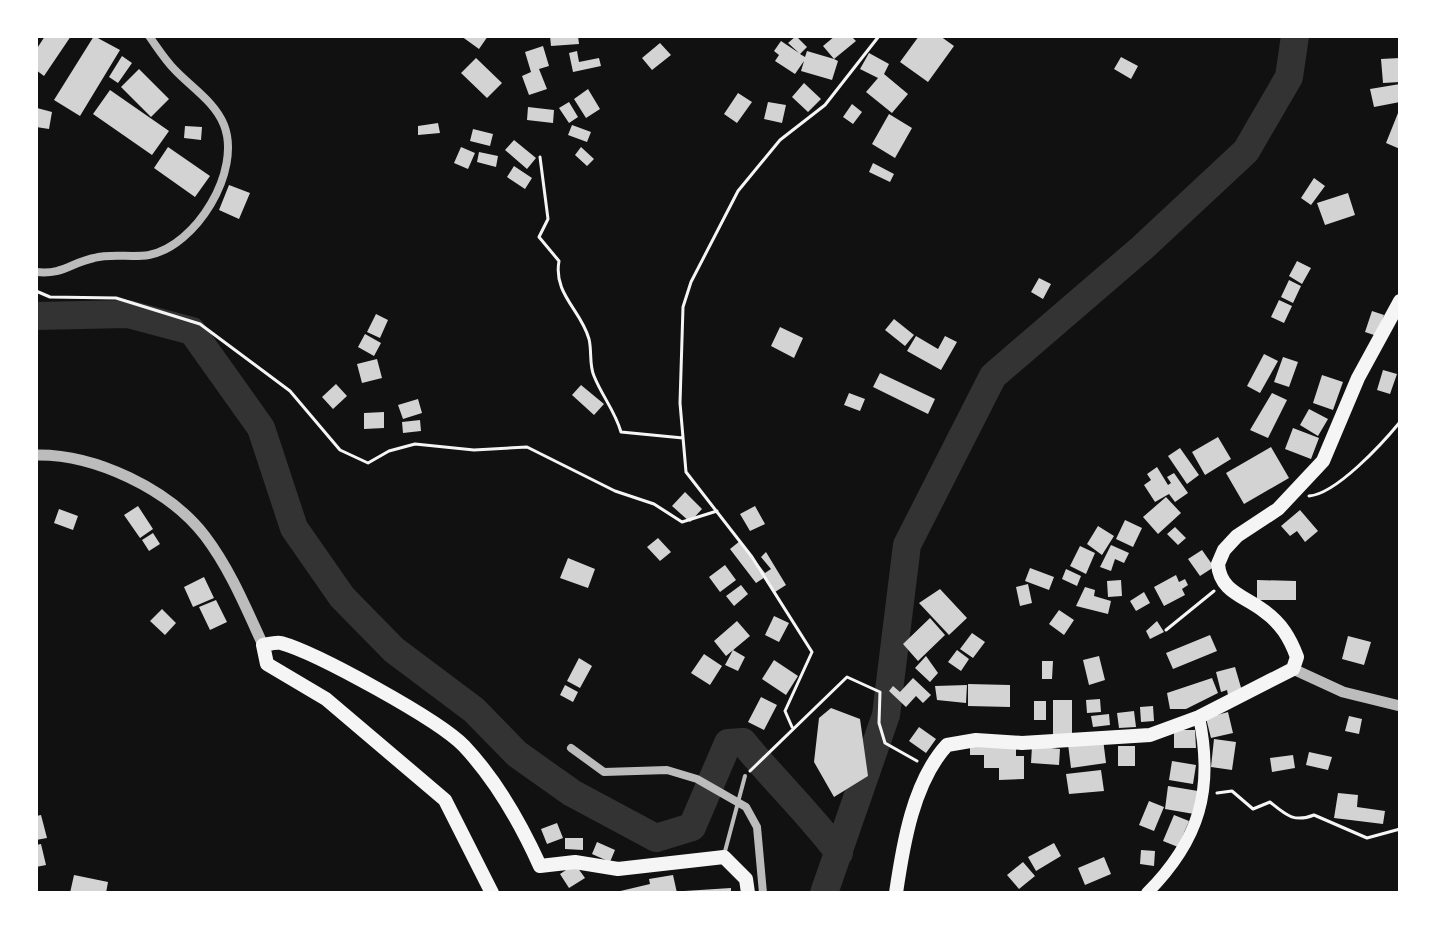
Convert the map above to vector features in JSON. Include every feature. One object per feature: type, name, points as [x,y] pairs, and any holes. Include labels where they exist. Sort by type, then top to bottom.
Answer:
[{"type":"main road","points":[[896,893],[915,806],[931,768],[947,745],[962,741],[1033,743],[1142,736],[1199,717],[1293,669],[1297,657],[1289,635],[1264,611],[1223,584],[1218,564],[1224,550],[1290,497],[1323,461],[1358,378],[1400,301]]},
{"type":"main road","points":[[492,893],[445,800],[326,699],[267,664],[263,645],[279,642],[313,657],[394,699],[463,745],[521,825],[540,866],[575,862],[618,869],[724,857],[746,879],[748,893]]},
{"type":"main road","points":[[1147,893],[1174,861],[1196,823],[1207,782],[1199,717]]},
{"type":"street","points":[[36,272],[55,274],[92,258],[149,255],[176,245],[216,200],[228,151],[225,126],[215,109],[172,68],[149,36]]},
{"type":"street","points":[[36,455],[99,467],[129,478],[181,510],[205,536],[231,577],[263,645]]},
{"type":"street","points":[[1293,669],[1343,692],[1400,706]]},
{"type":"street","points":[[571,748],[604,772],[667,770],[697,779],[746,807],[757,827],[763,893]]},
{"type":"lane","points":[[724,857],[745,776]]},
{"type":"path","points":[[792,727],[785,711],[812,652],[719,510],[686,472],[680,403],[683,307],[691,282],[738,191],[780,140],[825,105],[879,36]]},
{"type":"path","points":[[540,157],[548,219],[539,237],[559,261],[556,276],[589,338],[593,374],[615,411],[621,432],[637,436],[683,438]]},
{"type":"path","points":[[36,291],[50,297],[116,298],[200,324],[290,391],[340,450],[368,463],[389,451],[415,444],[474,450],[527,447],[615,491],[654,504],[682,522],[719,510]]},
{"type":"path","points":[[1290,497],[1323,495],[1351,473],[1400,422]]},
{"type":"path","points":[[1166,630],[1223,584]]},
{"type":"path","points":[[745,776],[792,727],[847,677],[880,692],[879,723],[885,743],[931,768]]},
{"type":"path","points":[[1207,782],[1215,794],[1232,791],[1253,809],[1270,802],[1289,817],[1301,820],[1314,815],[1367,838],[1400,829]]},
{"type":"building","points":[[45,36],[71,36],[44,76],[36,70],[36,50]]},
{"type":"building","points":[[94,36],[120,50],[80,116],[54,100]]},
{"type":"building","points":[[461,36],[488,36],[479,49]]},
{"type":"building","points":[[550,36],[578,36],[579,44],[551,46]]},
{"type":"building","points":[[796,36],[807,47],[800,54],[805,57],[807,51],[838,61],[832,80],[801,71],[804,61],[795,74],[775,61],[779,55],[774,51],[781,41],[799,53],[788,43]]},
{"type":"building","points":[[835,36],[851,36],[856,41],[834,59],[823,46]]},
{"type":"building","points":[[919,36],[940,36],[954,46],[928,82],[900,62]]},
{"type":"building","points":[[660,43],[671,55],[652,70],[642,58]]},
{"type":"building","points":[[543,46],[549,66],[539,69],[547,89],[529,95],[522,76],[531,72],[525,52]]},
{"type":"building","points":[[577,51],[579,62],[599,58],[601,66],[573,72],[569,53]]},
{"type":"building","points":[[869,53],[889,64],[884,74],[908,94],[892,113],[866,92],[878,78],[860,69]]},
{"type":"building","points":[[122,56],[132,63],[118,83],[109,77]]},
{"type":"building","points":[[1121,57],[1138,66],[1131,79],[1114,69]]},
{"type":"building","points":[[476,58],[502,83],[487,98],[461,73]]},
{"type":"building","points":[[1400,58],[1400,82],[1383,83],[1381,59]]},
{"type":"building","points":[[139,69],[169,99],[151,117],[121,87]]},
{"type":"building","points":[[804,83],[821,99],[808,112],[792,97]]},
{"type":"building","points":[[1400,84],[1400,102],[1374,107],[1370,89]]},
{"type":"building","points":[[588,89],[600,109],[586,118],[574,99]]},
{"type":"building","points":[[110,90],[169,131],[152,155],[93,114]]},
{"type":"building","points":[[738,93],[752,102],[737,123],[724,114]]},
{"type":"building","points":[[569,102],[578,117],[569,123],[559,108]]},
{"type":"building","points":[[768,102],[786,105],[782,123],[764,119]]},
{"type":"building","points":[[852,104],[862,112],[853,124],[843,117]]},
{"type":"building","points":[[528,107],[554,110],[553,123],[527,120]]},
{"type":"building","points":[[37,108],[52,112],[49,129],[36,127]]},
{"type":"building","points":[[1400,108],[1400,149],[1386,143]]},
{"type":"building","points":[[889,114],[912,128],[895,158],[872,144]]},
{"type":"building","points":[[438,123],[440,133],[418,135],[418,126]]},
{"type":"building","points":[[572,125],[591,132],[587,142],[568,135]]},
{"type":"building","points":[[185,126],[202,127],[201,140],[184,138]]},
{"type":"building","points":[[473,129],[493,134],[490,146],[470,141]]},
{"type":"building","points":[[514,140],[536,158],[527,169],[505,150]]},
{"type":"building","points":[[168,147],[210,176],[195,197],[154,168]]},
{"type":"building","points":[[461,147],[475,153],[468,169],[454,163]]},
{"type":"building","points":[[581,147],[594,159],[587,166],[575,155]]},
{"type":"building","points":[[479,152],[498,156],[496,167],[477,162]]},
{"type":"building","points":[[873,163],[894,174],[890,182],[869,172]]},
{"type":"building","points":[[514,166],[532,178],[525,189],[507,177]]},
{"type":"building","points":[[1314,178],[1325,186],[1311,205],[1301,198]]},
{"type":"building","points":[[229,185],[250,193],[239,219],[219,210]]},
{"type":"building","points":[[1348,193],[1355,215],[1325,225],[1317,203]]},
{"type":"building","points":[[1297,261],[1311,268],[1302,284],[1289,276]]},
{"type":"building","points":[[1039,278],[1051,284],[1043,299],[1031,292]]},
{"type":"building","points":[[1289,280],[1301,286],[1293,303],[1281,297]]},
{"type":"building","points":[[1279,300],[1292,306],[1284,323],[1271,317]]},
{"type":"building","points":[[1372,311],[1384,315],[1377,336],[1365,332]]},
{"type":"building","points":[[376,314],[388,320],[380,338],[367,332]]},
{"type":"building","points":[[894,319],[914,335],[905,346],[885,330]]},
{"type":"building","points":[[780,327],[803,338],[794,358],[771,346]]},
{"type":"building","points":[[365,334],[381,343],[374,356],[358,347]]},
{"type":"building","points":[[916,336],[938,349],[945,336],[957,342],[941,370],[907,351]]},
{"type":"building","points":[[1264,354],[1278,361],[1260,393],[1247,386]]},
{"type":"building","points":[[1283,357],[1298,362],[1289,387],[1274,382]]},
{"type":"building","points":[[377,359],[382,378],[362,383],[357,364]]},
{"type":"building","points":[[1383,370],[1397,374],[1390,394],[1377,390]]},
{"type":"building","points":[[880,373],[935,399],[928,414],[873,387]]},
{"type":"building","points":[[1322,375],[1343,382],[1333,410],[1313,403]]},
{"type":"building","points":[[336,384],[347,396],[333,409],[322,397]]},
{"type":"building","points":[[581,385],[604,404],[594,415],[572,395]]},
{"type":"building","points":[[849,393],[865,399],[860,411],[844,405]]},
{"type":"building","points":[[1272,393],[1287,400],[1268,438],[1250,430]]},
{"type":"building","points":[[418,399],[422,413],[403,419],[398,405]]},
{"type":"building","points":[[1309,409],[1328,419],[1318,436],[1300,425]]},
{"type":"building","points":[[384,412],[384,428],[364,429],[364,413]]},
{"type":"building","points":[[420,420],[421,431],[403,433],[402,422]]},
{"type":"building","points":[[1293,428],[1319,438],[1311,459],[1285,449]]},
{"type":"building","points":[[1218,437],[1231,459],[1205,475],[1192,452]]},
{"type":"building","points":[[1271,447],[1289,478],[1244,504],[1226,473]]},
{"type":"building","points":[[1180,448],[1199,475],[1187,484],[1168,456]]},
{"type":"building","points":[[1157,467],[1168,485],[1171,483],[1167,477],[1174,473],[1188,493],[1175,502],[1169,494],[1155,502],[1144,485],[1151,480],[1147,474]]},
{"type":"building","points":[[685,492],[702,509],[690,522],[672,506]]},
{"type":"building","points":[[1166,497],[1181,513],[1158,534],[1143,517]]},
{"type":"building","points":[[138,506],[153,529],[140,538],[124,515]]},
{"type":"building","points":[[755,506],[765,524],[750,531],[740,514]]},
{"type":"building","points":[[59,509],[78,516],[73,530],[54,523]]},
{"type":"building","points":[[1300,510],[1318,531],[1305,542],[1297,531],[1290,536],[1281,526]]},
{"type":"building","points":[[1125,520],[1142,528],[1133,547],[1116,539]]},
{"type":"building","points":[[1098,526],[1114,536],[1102,555],[1087,544]]},
{"type":"building","points":[[1175,527],[1186,538],[1178,545],[1167,534]]},
{"type":"building","points":[[153,533],[160,544],[149,551],[142,540]]},
{"type":"building","points":[[658,538],[671,552],[660,561],[647,547]]},
{"type":"building","points":[[740,541],[765,573],[771,569],[761,557],[766,552],[786,585],[775,592],[765,577],[756,583],[730,549]]},
{"type":"building","points":[[1111,545],[1129,553],[1124,563],[1115,559],[1111,571],[1100,567]]},
{"type":"building","points":[[1080,546],[1095,553],[1086,574],[1070,566]]},
{"type":"building","points":[[1202,550],[1214,567],[1200,576],[1188,559]]},
{"type":"building","points":[[568,558],[595,569],[588,588],[560,578]]},
{"type":"building","points":[[725,565],[736,580],[720,592],[709,577]]},
{"type":"building","points":[[1030,568],[1054,577],[1049,590],[1025,581]]},
{"type":"building","points":[[1066,569],[1081,576],[1077,586],[1062,579]]},
{"type":"building","points":[[1176,575],[1179,582],[1185,579],[1188,585],[1182,589],[1185,595],[1164,606],[1154,587]]},
{"type":"building","points":[[204,577],[214,598],[193,607],[184,587]]},
{"type":"building","points":[[1121,580],[1122,596],[1108,597],[1107,581]]},
{"type":"building","points":[[1257,580],[1296,581],[1296,600],[1257,600]]},
{"type":"building","points":[[1028,584],[1032,603],[1020,606],[1016,587]]},
{"type":"building","points":[[741,585],[748,594],[734,606],[726,596]]},
{"type":"building","points":[[1085,587],[1095,590],[1094,596],[1111,601],[1108,614],[1076,606]]},
{"type":"building","points":[[940,589],[967,618],[949,635],[919,603]]},
{"type":"building","points":[[1144,592],[1150,603],[1136,611],[1130,601]]},
{"type":"building","points":[[216,600],[227,622],[210,630],[199,607]]},
{"type":"building","points":[[162,609],[176,623],[165,635],[150,621]]},
{"type":"building","points":[[1059,610],[1074,620],[1064,635],[1049,624]]},
{"type":"building","points":[[774,616],[789,623],[779,642],[765,635]]},
{"type":"building","points":[[930,618],[945,635],[918,661],[903,644]]},
{"type":"building","points":[[737,621],[750,636],[726,656],[714,641]]},
{"type":"building","points":[[1157,621],[1164,632],[1150,639],[1146,631]]},
{"type":"building","points":[[972,633],[985,642],[973,658],[960,649]]},
{"type":"building","points":[[1210,635],[1217,651],[1173,669],[1166,653]]},
{"type":"building","points":[[1348,636],[1371,642],[1364,665],[1342,659]]},
{"type":"building","points":[[733,650],[745,657],[738,671],[725,665]]},
{"type":"building","points":[[957,650],[969,659],[961,671],[948,662]]},
{"type":"building","points":[[704,654],[722,666],[710,685],[691,673]]},
{"type":"building","points":[[926,656],[938,673],[930,682],[915,668]]},
{"type":"building","points":[[1099,656],[1105,680],[1089,685],[1083,660]]},
{"type":"building","points":[[579,658],[592,666],[580,688],[567,681]]},
{"type":"building","points":[[774,660],[798,676],[786,695],[762,679]]},
{"type":"building","points":[[1042,661],[1053,661],[1052,679],[1042,679]]},
{"type":"building","points":[[1235,667],[1242,691],[1228,695],[1227,690],[1221,692],[1216,672]]},
{"type":"building","points":[[913,678],[931,695],[923,703],[916,696],[906,707],[889,691],[893,686],[900,692]]},
{"type":"building","points":[[1212,678],[1218,693],[1186,709],[1170,709],[1167,693]]},
{"type":"building","points":[[968,684],[1010,685],[1010,707],[968,706]]},
{"type":"building","points":[[565,685],[578,692],[573,702],[560,695]]},
{"type":"building","points":[[967,685],[966,703],[937,700],[935,686]]},
{"type":"building","points":[[761,697],[777,705],[764,730],[748,722]]},
{"type":"building","points":[[1100,699],[1101,712],[1087,713],[1086,700]]},
{"type":"building","points":[[1053,700],[1072,700],[1072,738],[1053,738]]},
{"type":"building","points":[[1034,701],[1046,701],[1046,720],[1034,720]]},
{"type":"building","points":[[1153,706],[1154,721],[1141,722],[1140,707]]},
{"type":"building","points":[[831,708],[860,719],[868,776],[834,797],[814,762],[819,718]]},
{"type":"building","points":[[1134,711],[1136,727],[1119,728],[1117,713]]},
{"type":"building","points":[[1228,712],[1233,733],[1211,738],[1206,718]]},
{"type":"building","points":[[1109,714],[1110,725],[1093,727],[1091,716]]},
{"type":"building","points":[[1349,716],[1362,719],[1359,734],[1345,731]]},
{"type":"building","points":[[919,727],[936,739],[926,753],[909,741]]},
{"type":"building","points":[[1174,730],[1195,730],[1196,748],[1174,748]]},
{"type":"building","points":[[1103,739],[1106,763],[1071,768],[1068,744]]},
{"type":"building","points":[[1214,739],[1236,742],[1232,770],[1211,767]]},
{"type":"building","points":[[970,745],[1016,745],[1016,756],[1024,756],[1024,779],[999,780],[999,768],[984,768],[984,755],[970,755]]},
{"type":"building","points":[[1032,746],[1060,749],[1059,765],[1031,763]]},
{"type":"building","points":[[1118,746],[1135,746],[1135,766],[1118,766]]},
{"type":"building","points":[[1309,752],[1332,757],[1328,770],[1306,765]]},
{"type":"building","points":[[1293,755],[1295,768],[1272,772],[1270,758]]},
{"type":"building","points":[[1172,761],[1196,765],[1193,784],[1169,780]]},
{"type":"building","points":[[1101,770],[1104,791],[1069,794],[1066,774]]},
{"type":"building","points":[[1168,786],[1198,791],[1194,814],[1165,809]]},
{"type":"building","points":[[1338,793],[1358,795],[1357,807],[1385,811],[1383,824],[1334,818]]},
{"type":"building","points":[[1149,801],[1164,807],[1154,831],[1139,825]]},
{"type":"building","points":[[41,815],[47,838],[36,840],[36,816]]},
{"type":"building","points":[[1174,815],[1189,821],[1178,847],[1163,841]]},
{"type":"building","points":[[557,823],[563,838],[547,844],[541,829]]},
{"type":"building","points":[[565,838],[583,838],[583,850],[565,849]]},
{"type":"building","points":[[597,842],[615,850],[610,862],[592,854]]},
{"type":"building","points":[[1054,843],[1061,856],[1036,871],[1028,857]]},
{"type":"building","points":[[41,844],[46,865],[36,867],[36,845]]},
{"type":"building","points":[[1141,850],[1155,851],[1154,866],[1140,864]]},
{"type":"building","points":[[1104,857],[1111,874],[1085,885],[1078,868]]},
{"type":"building","points":[[1023,862],[1035,876],[1019,889],[1007,875]]},
{"type":"building","points":[[575,864],[585,878],[569,888],[560,874]]},
{"type":"building","points":[[74,875],[108,882],[106,893],[70,893]]},
{"type":"building","points":[[673,875],[677,893],[612,893],[650,884],[649,879]]},
{"type":"building","points":[[731,888],[731,893],[684,893],[684,891]]},
{"type":"waterway","points":[[824,893],[886,715],[907,545],[993,376],[1142,248],[1246,151],[1289,77],[1295,36]]},
{"type":"waterway","points":[[36,316],[128,314],[192,331],[261,428],[294,528],[342,597],[394,650],[474,710],[517,754],[572,793],[656,838],[692,827],[728,743],[743,742],[839,853]]}]
